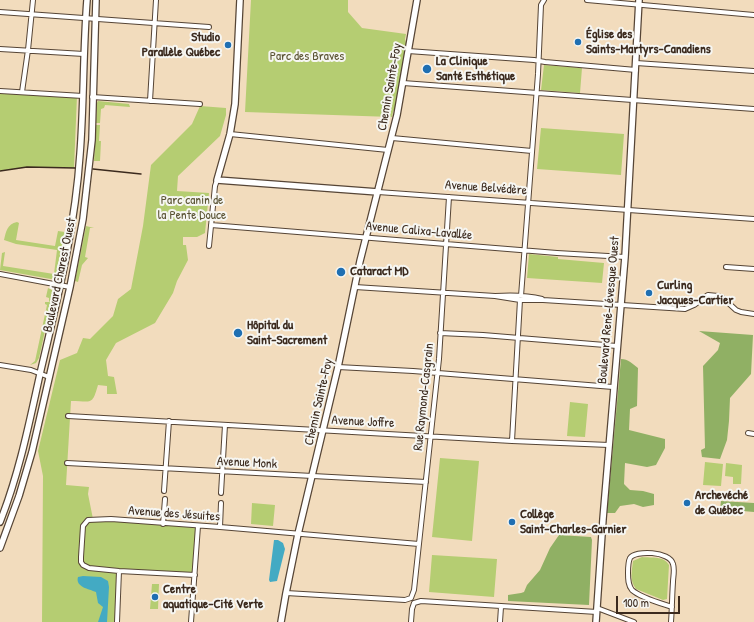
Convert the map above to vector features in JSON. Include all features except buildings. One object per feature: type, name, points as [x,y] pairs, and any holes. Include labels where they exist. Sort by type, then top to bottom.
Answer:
[{"type":"main road","name":"Boulevard Charest Ouest","points":[[0,522],[23,451],[69,246],[80,154],[87,0]]},
{"type":"main road","name":"Boulevard Charest Ouest","points":[[0,548],[25,479],[43,407],[70,287],[85,202],[92,140],[92,96],[96,0]]},
{"type":"main road","points":[[217,180],[230,134],[236,96],[240,0]]},
{"type":"main road","name":"Chemin Sainte-Foy","points":[[281,622],[298,534],[324,430],[366,237],[392,138],[417,0]]},
{"type":"main road","name":"Boulevard René-Lévesque Ouest","points":[[596,622],[624,257],[639,2]]},
{"type":"main road","name":"Avenue Belvédère","points":[[217,180],[378,192]]},
{"type":"street","points":[[22,92],[33,0]]},
{"type":"street","points":[[150,101],[156,0]]},
{"type":"street","points":[[512,441],[520,298],[539,61],[541,6],[544,0]]},
{"type":"street","points":[[587,0],[639,2],[754,15]]},
{"type":"street","points":[[0,12],[209,27]]},
{"type":"street","points":[[0,49],[84,54]]},
{"type":"street","points":[[408,51],[636,70]]},
{"type":"street","points":[[636,63],[754,71]]},
{"type":"street","points":[[403,83],[754,109]]},
{"type":"street","points":[[0,91],[22,92],[29,94],[83,96]]},
{"type":"street","points":[[92,96],[200,104]]},
{"type":"street","points":[[230,134],[388,150]]},
{"type":"street","points":[[392,138],[532,151]]},
{"type":"street","points":[[209,246],[215,186],[217,180]]},
{"type":"street","name":"Avenue Belvédère","points":[[378,192],[754,219]]},
{"type":"street","name":"Rue Raymond-Casgrain","points":[[286,593],[405,600],[411,598],[414,590],[436,374],[439,359],[448,196]]},
{"type":"street","name":"Avenue Calixa-Lavallée","points":[[211,225],[624,257]]},
{"type":"street","points":[[726,267],[754,268]]},
{"type":"street","points":[[0,274],[70,287]]},
{"type":"street","points":[[355,287],[685,309],[694,305],[708,295],[718,296],[724,299],[736,310],[754,314]]},
{"type":"street","points":[[440,333],[617,346]]},
{"type":"street","points":[[0,365],[40,373],[49,377]]},
{"type":"street","points":[[338,367],[413,371],[614,387]]},
{"type":"street","name":"Avenue Joffre","points":[[68,416],[609,445]]},
{"type":"street","points":[[164,491],[167,469],[169,422]]},
{"type":"street","points":[[221,493],[225,425]]},
{"type":"street","points":[[748,433],[754,434]]},
{"type":"street","name":"Avenue Monk","points":[[68,463],[426,482]]},
{"type":"street","points":[[163,524],[165,499]]},
{"type":"street","points":[[220,527],[221,503]]},
{"type":"street","name":"Avenue des Jésuites","points":[[195,575],[89,568],[81,562],[84,523],[93,519],[220,527],[419,544]]},
{"type":"street","points":[[192,622],[198,526]]},
{"type":"street","points":[[671,622],[672,607],[674,569],[672,560],[663,554],[641,553],[630,558],[628,572],[629,585],[632,589],[641,595],[672,607]]},
{"type":"street","points":[[117,622],[119,571]]},
{"type":"street","points":[[411,622],[414,603],[421,601],[501,607],[597,610],[634,622]]},
{"type":"street","points":[[500,622],[501,607]]},
{"type":"green space","name":"Parc des Braves","points":[[251,0],[348,0],[348,12],[362,28],[406,34],[405,39],[408,51],[401,96],[392,117],[245,112]]},
{"type":"green space","points":[[544,65],[582,68],[580,93],[541,90]]},
{"type":"green space","points":[[0,91],[77,96],[74,168],[46,167],[9,169],[0,171]]},
{"type":"green space","points":[[98,101],[129,104],[130,107],[105,105],[104,108],[101,109],[100,123],[96,123]]},
{"type":"green space","name":"Parc canin de la Pente Douce","points":[[200,106],[226,108],[226,115],[220,136],[178,176],[177,191],[209,193],[205,233],[197,237],[183,237],[183,245],[186,245],[188,260],[177,281],[173,293],[155,323],[116,343],[106,360],[108,376],[114,377],[117,394],[107,394],[107,386],[98,385],[94,396],[90,401],[71,401],[66,485],[89,487],[88,494],[93,519],[198,526],[195,575],[119,571],[117,622],[42,622],[43,476],[38,451],[60,360],[77,353],[83,338],[90,339],[113,316],[118,299],[131,289],[143,226],[151,165],[192,124]]},
{"type":"green space","points":[[96,125],[100,125],[100,161],[94,161]]},
{"type":"green space","points":[[541,128],[624,134],[621,175],[537,169]]},
{"type":"green space","points":[[17,222],[19,223],[16,240],[55,246],[58,231],[65,232],[58,275],[55,278],[51,279],[0,270],[2,253],[5,252],[3,266],[54,274],[57,250],[16,244],[4,240],[9,226]]},
{"type":"green space","points":[[86,226],[94,228],[90,228],[85,257],[88,258],[82,265],[78,282],[75,281]]},
{"type":"green space","points":[[529,254],[558,257],[558,259],[604,263],[602,283],[527,278]]},
{"type":"green space","points":[[48,288],[52,290],[53,295],[39,358],[36,363],[30,365],[35,361],[47,305],[45,302],[49,302],[49,298],[46,297]]},
{"type":"green space","points":[[699,331],[753,335],[751,374],[730,398],[727,440],[720,459],[702,457],[701,450],[705,448],[703,366],[718,350],[720,343]]},
{"type":"green space","points":[[621,359],[632,363],[638,368],[637,406],[630,409],[629,430],[665,439],[665,448],[656,465],[647,467],[625,463],[624,484],[630,490],[654,494],[654,505],[643,507],[634,504],[620,506],[615,513],[607,513]]},
{"type":"green space","points":[[570,402],[588,404],[585,437],[567,436]]},
{"type":"green space","points":[[440,458],[479,461],[472,541],[432,537]]},
{"type":"green space","points":[[705,462],[723,464],[721,486],[703,485]]},
{"type":"green space","points":[[726,463],[742,465],[741,484],[733,484],[733,477],[725,476]]},
{"type":"green space","points":[[721,501],[754,503],[754,512],[720,509]]},
{"type":"green space","points":[[252,503],[275,505],[273,526],[251,524]]},
{"type":"green space","points":[[559,535],[591,537],[589,605],[508,601],[508,595],[524,592],[527,585],[540,570],[550,548]]},
{"type":"green space","points":[[432,555],[497,559],[494,597],[429,592]]},
{"type":"green space","points":[[642,557],[661,559],[669,565],[667,599],[663,600],[636,589],[634,586],[632,582],[633,561]]},
{"type":"green space","name":"Centre aquatique-Cité Verte","points":[[152,584],[159,584],[158,609],[150,609]]},
{"type":"water","points":[[274,540],[278,540],[283,543],[285,549],[277,581],[270,582],[269,580]]},
{"type":"water","points":[[78,577],[101,577],[108,581],[107,622],[98,622],[103,607],[98,603],[96,592],[83,587],[79,583]]},
{"type":"railway","points":[[0,171],[27,167],[75,168]]},
{"type":"railway","points":[[93,169],[141,174]]},
{"type":"place","name":"Église des Saints-Martyrs-Canadiens","points":[[578,42]]},
{"type":"place","name":"Studio Parallèle Québec","points":[[228,45]]},
{"type":"place","name":"La Clinique Santé Esthétique","points":[[427,69]]},
{"type":"place","name":"Cataract MD","points":[[341,272]]},
{"type":"place","name":"Curling Jacques-Cartier","points":[[649,293]]},
{"type":"place","name":"Hôpital du Saint-Sacrement","points":[[238,333]]},
{"type":"place","name":"Archevéché de Québec","points":[[687,503]]},
{"type":"place","name":"Collège Saint-Charles-Garnier","points":[[512,522]]},
{"type":"place","name":"Centre aquatique-Cité Verte","points":[[155,597]]}]
